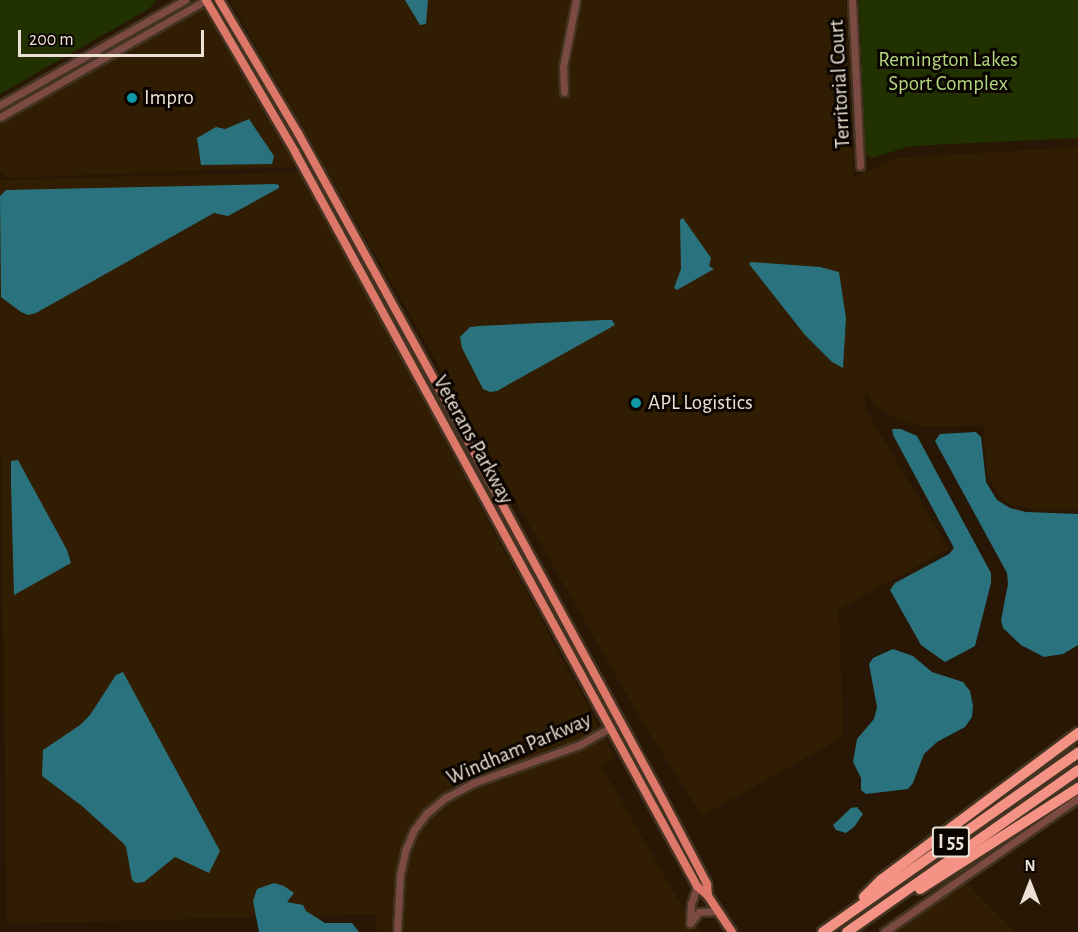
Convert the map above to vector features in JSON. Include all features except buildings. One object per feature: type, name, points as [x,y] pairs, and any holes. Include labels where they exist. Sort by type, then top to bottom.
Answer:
[{"type":"highway","points":[[834,924],[881,880],[1078,733]]},
{"type":"highway","name":"I 55","points":[[823,932],[1078,753]]},
{"type":"highway","name":"I 55","points":[[847,932],[1078,770]]},
{"type":"highway","points":[[847,932],[955,868],[1078,788]]},
{"type":"main road","name":"Veterans Parkway","points":[[206,0],[295,152],[697,886],[708,896],[732,932]]},
{"type":"main road","name":"Veterans Parkway","points":[[219,0],[298,133],[670,812],[707,884],[708,896]]},
{"type":"street","points":[[0,105],[185,0]]},
{"type":"street","points":[[0,117],[206,0]]},
{"type":"street","points":[[564,92],[563,67],[576,0]]},
{"type":"street","name":"Territorial Court","points":[[852,0],[860,166]]},
{"type":"street","name":"Windham Parkway","points":[[397,932],[400,875],[405,851],[414,830],[427,813],[446,798],[473,783],[579,745],[610,728]]},
{"type":"street","points":[[884,932],[1078,798]]},
{"type":"street","points":[[692,932],[690,915],[697,886]]},
{"type":"street","points":[[690,923],[699,912],[718,911]]},
{"type":"shaded area","points":[[230,0],[846,0],[854,177],[898,158],[1078,147],[1078,509],[1032,509],[1007,503],[994,488],[987,473],[983,425],[924,427],[899,421],[877,407],[865,392],[865,408],[949,549],[839,609],[843,737],[702,816],[642,721]]},
{"type":"shaded area","points":[[203,9],[296,167],[7,178],[0,170],[0,123]]},
{"type":"shaded area","points":[[300,172],[615,757],[601,765],[679,901],[700,932],[377,932],[376,914],[7,924],[0,412],[0,180]]},
{"type":"shaded area","points":[[964,880],[1016,932],[887,932]]},
{"type":"green space","points":[[0,0],[156,0],[150,8],[0,94]]},
{"type":"green space","name":"Remington Lakes Sport Complex","points":[[859,0],[1078,0],[1078,138],[931,145],[907,147],[872,158],[867,155]]},
{"type":"water","points":[[405,0],[428,0],[426,24],[420,25]]},
{"type":"water","points":[[249,119],[274,156],[272,164],[201,165],[197,138],[216,127],[225,129]]},
{"type":"water","points":[[279,185],[279,188],[228,216],[214,213],[36,313],[28,315],[21,312],[1,297],[0,196],[6,190]]},
{"type":"water","points":[[683,218],[711,258],[709,266],[714,269],[677,290],[674,288],[681,269],[680,220]]},
{"type":"water","points":[[751,262],[820,267],[839,272],[846,318],[843,368],[832,362],[805,335],[749,264]]},
{"type":"water","points":[[612,320],[615,325],[497,391],[490,392],[483,389],[462,348],[460,337],[470,327]]},
{"type":"water","points":[[892,429],[901,429],[917,436],[991,573],[991,583],[975,646],[945,662],[921,645],[890,590],[895,583],[949,554],[954,548],[893,435]]},
{"type":"water","points":[[976,432],[981,437],[986,482],[997,500],[1010,508],[1026,512],[1078,514],[1078,645],[1063,654],[1044,657],[1021,645],[1003,628],[1001,620],[1008,584],[1007,573],[935,441],[940,434]]},
{"type":"water","points":[[18,460],[67,550],[71,563],[14,595],[11,461]]},
{"type":"water","points":[[893,649],[913,656],[932,672],[963,682],[970,691],[973,706],[972,717],[965,727],[937,742],[924,754],[913,783],[908,789],[866,794],[861,790],[861,778],[853,762],[857,739],[874,719],[877,707],[869,664],[873,658]]},
{"type":"water","points":[[123,672],[220,851],[209,873],[175,857],[144,882],[136,883],[132,880],[126,847],[123,843],[82,806],[42,776],[43,750],[80,725],[90,715],[116,675]]},
{"type":"water","points":[[857,807],[863,814],[854,827],[846,833],[836,830],[833,825],[851,808]]},
{"type":"water","points":[[274,883],[294,893],[287,902],[303,905],[306,911],[325,923],[352,923],[359,932],[259,932],[253,901],[257,889]]},
{"type":"place","name":"Impro","points":[[132,98]]},
{"type":"place","name":"APL Logistics","points":[[636,403]]}]
